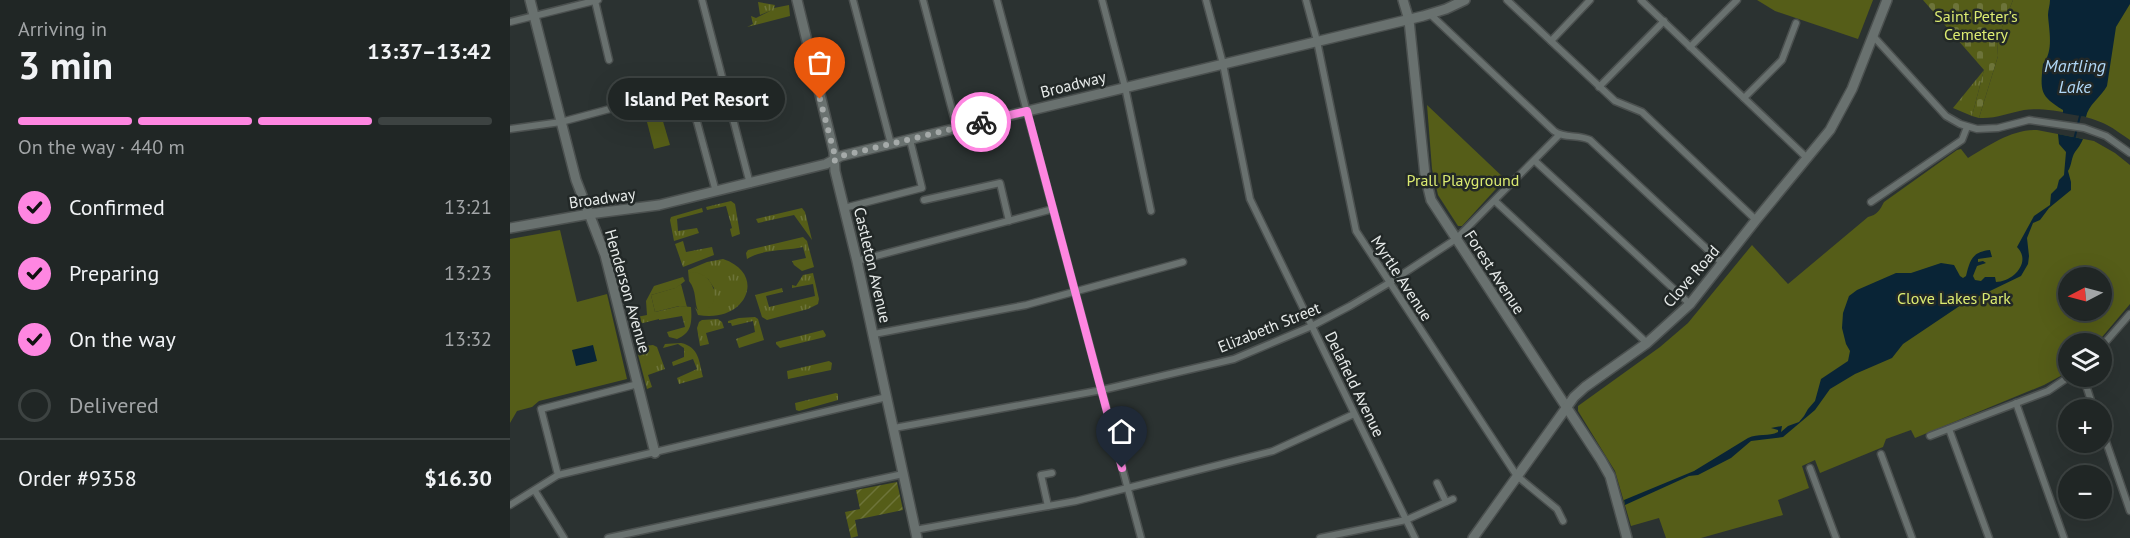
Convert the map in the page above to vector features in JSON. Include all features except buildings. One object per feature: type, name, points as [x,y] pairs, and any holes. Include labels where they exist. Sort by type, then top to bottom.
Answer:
[{"type":"street","name":"Henderson Avenue","points":[[530,0],[576,180],[606,255],[655,453]]},
{"type":"street","points":[[510,22],[597,0],[609,60]]},
{"type":"street","points":[[702,0],[750,184]]},
{"type":"street","name":"Castleton Avenue","points":[[797,0],[834,152],[844,208],[874,334],[916,534]]},
{"type":"street","points":[[853,0],[891,144]]},
{"type":"street","points":[[923,0],[957,129]]},
{"type":"street","points":[[997,0],[1141,538]]},
{"type":"street","points":[[1102,0],[1125,87],[1151,211]]},
{"type":"street","name":"Delafield Avenue","points":[[1206,0],[1223,64],[1250,199],[1415,538]]},
{"type":"street","name":"Myrtle Avenue","points":[[1306,0],[1317,41],[1356,231],[1517,476],[1557,509],[1563,521]]},
{"type":"street","name":"Forest Avenue","points":[[1403,0],[1409,20],[1427,188],[1431,200],[1610,476],[1627,538]]},
{"type":"street","name":"Broadway","points":[[510,228],[659,205],[750,184],[834,161],[841,156],[1409,20],[1465,0]]},
{"type":"street","points":[[1507,0],[1618,103],[1634,107],[1642,112],[1756,220]]},
{"type":"street","points":[[1551,41],[1590,0]]},
{"type":"street","points":[[1641,0],[1807,158]]},
{"type":"street","points":[[1690,47],[1737,0]]},
{"type":"street","name":"Clove Road","points":[[1473,538],[1566,407],[1585,387],[1647,343],[1690,304],[1830,130],[1852,89],[1887,0]]},
{"type":"street","points":[[1430,14],[1559,135],[1573,135],[1590,140],[1722,264]]},
{"type":"street","points":[[1599,87],[1664,21]]},
{"type":"street","points":[[1744,98],[1782,60],[1796,23]]},
{"type":"street","points":[[1874,37],[1946,116],[1967,126],[1986,129],[2029,120],[2057,123],[2084,128],[2106,136],[2130,153]]},
{"type":"street","points":[[510,129],[561,122],[722,79]]},
{"type":"street","points":[[690,96],[716,192]]},
{"type":"street","points":[[1871,202],[1962,140],[1967,126]]},
{"type":"street","name":"Elizabeth Street","points":[[894,428],[1102,390],[1234,359],[1312,326],[1389,283],[1455,239],[1559,135]]},
{"type":"street","points":[[844,208],[922,188],[910,140]]},
{"type":"street","points":[[1535,161],[1690,304]]},
{"type":"street","points":[[924,200],[999,183],[1009,221]]},
{"type":"street","points":[[1495,201],[1647,343]]},
{"type":"street","points":[[857,261],[1053,209]]},
{"type":"street","points":[[874,334],[1026,305],[1183,262]]},
{"type":"street","points":[[2112,335],[2130,314]]},
{"type":"street","points":[[558,475],[541,409],[638,384]]},
{"type":"street","points":[[1930,436],[2048,391],[2058,384]]},
{"type":"street","points":[[510,505],[558,475],[887,397]]},
{"type":"street","points":[[2016,403],[2064,538]]},
{"type":"street","points":[[916,534],[1076,501],[1273,451],[1354,414]]},
{"type":"street","points":[[1949,429],[1989,538]]},
{"type":"street","points":[[2110,453],[2130,511]]},
{"type":"street","points":[[1881,454],[1912,538]]},
{"type":"street","points":[[1810,468],[1836,538]]},
{"type":"street","points":[[1048,506],[1041,475],[1052,472]]},
{"type":"street","points":[[608,538],[903,474]]},
{"type":"street","points":[[1320,538],[1406,520],[1449,500],[1437,483]]},
{"type":"street","points":[[535,491],[564,538]]},
{"type":"green space","points":[[1757,0],[1873,0],[1858,39],[1775,11]]},
{"type":"green space","name":"Saint Peter’s Cemetery","points":[[1923,0],[2013,0],[1997,40],[1998,56],[1979,118],[1972,116],[1984,70]]},
{"type":"green space","points":[[2013,0],[2130,0],[2130,140],[2099,121],[2055,111],[2033,109],[1996,117],[1979,118],[1998,56],[1997,40]]},
{"type":"green space","points":[[758,2],[775,5],[774,8],[789,5],[790,16],[747,27],[753,24],[751,16],[756,18],[772,10],[760,15]]},
{"type":"green space","points":[[1984,70],[1972,116],[1953,108]]},
{"type":"green space","name":"Prall Playground","points":[[1427,105],[1505,179],[1462,226],[1458,226],[1438,195],[1432,169]]},
{"type":"green space","points":[[662,118],[670,145],[654,149],[647,122]]},
{"type":"green space","name":"Clove Lakes Park","points":[[2037,130],[2094,141],[2130,165],[2130,304],[2105,333],[2058,333],[2058,377],[2044,385],[1915,438],[1911,430],[1886,439],[1883,447],[1820,473],[1815,460],[1802,466],[1809,488],[1778,500],[1783,515],[1701,538],[1666,538],[1659,518],[1631,526],[1615,471],[1578,411],[1578,406],[1660,347],[1688,323],[1752,245],[1788,284],[1868,217],[1880,210],[1884,202],[1957,150],[1961,149],[1968,158],[2018,132]]},
{"type":"green space","points":[[731,201],[735,204],[740,234],[732,237],[726,206],[707,210],[706,207]]},
{"type":"green space","points":[[702,208],[703,212],[677,219],[678,231],[697,228],[699,233],[674,241],[671,217]]},
{"type":"green space","points":[[802,208],[812,240],[794,215],[758,223],[756,219]]},
{"type":"green space","points":[[560,230],[577,302],[607,294],[627,379],[539,401],[532,407],[517,411],[510,423],[510,239]]},
{"type":"green space","points":[[803,237],[807,241],[814,267],[802,271],[794,265],[792,261],[806,258],[803,247],[767,252],[747,259],[748,250]]},
{"type":"green space","points":[[683,241],[686,252],[712,247],[714,255],[683,267],[675,244]]},
{"type":"green space","points":[[723,259],[737,266],[745,275],[748,286],[745,296],[739,305],[728,312],[715,316],[698,315],[695,307],[698,311],[714,288],[708,279],[691,273],[689,281],[688,270],[707,262]]},
{"type":"green space","points":[[694,272],[708,279],[713,287],[713,303],[706,311],[698,311],[697,308],[689,281],[690,273]]},
{"type":"green space","points":[[813,273],[818,304],[767,320],[762,317],[755,295],[782,288],[783,292],[766,296],[769,307],[815,296],[813,284],[792,288],[792,285],[796,286],[803,275]]},
{"type":"green space","points":[[683,277],[685,281],[676,288],[651,295],[655,312],[680,306],[691,307],[691,322],[686,334],[677,339],[669,337],[667,332],[685,327],[682,316],[631,326],[628,314],[631,314],[632,318],[647,315],[646,301],[654,286]]},
{"type":"green space","points":[[681,284],[687,307],[679,306],[655,312],[651,295]]},
{"type":"green space","points":[[755,317],[758,319],[764,340],[739,348],[736,339],[755,332],[753,321],[732,326],[728,321]]},
{"type":"green space","points":[[718,319],[724,328],[706,333],[709,344],[700,346],[697,328],[699,322]]},
{"type":"green space","points":[[823,330],[825,337],[780,348],[776,344],[776,342]]},
{"type":"green space","points":[[681,343],[695,351],[703,377],[679,384],[677,378],[697,369],[693,359],[673,366],[672,362],[684,357],[684,348],[678,344],[663,348],[665,344]]},
{"type":"green space","points":[[653,345],[657,347],[665,369],[648,375],[652,387],[647,389],[636,347]]},
{"type":"green space","points":[[829,361],[832,363],[831,370],[788,379],[787,371]]},
{"type":"green space","points":[[836,393],[838,400],[796,410],[795,403]]},
{"type":"green space","points":[[897,482],[903,510],[855,520],[858,536],[851,538],[845,512],[860,509],[856,490]]},
{"type":"water","name":"Martling Lake","points":[[2050,0],[2130,0],[2130,4],[2116,27],[2107,86],[2089,109],[2086,117],[2063,113],[2063,110],[2050,101],[2043,92],[2043,64],[2050,47],[2048,15]]},
{"type":"water","points":[[2058,134],[2083,139],[2068,171],[2071,190],[2049,208],[2040,220],[2033,223],[2027,238],[2028,264],[2021,276],[1961,305],[1903,344],[1892,358],[1855,374],[1830,389],[1815,410],[1783,437],[1751,441],[1731,458],[1698,475],[1689,476],[1625,505],[1624,500],[1694,471],[1748,438],[1778,432],[1771,428],[1782,426],[1781,432],[1788,426],[1799,422],[1815,401],[1821,379],[1848,361],[1850,351],[1842,328],[1843,313],[1849,296],[1857,290],[1896,273],[1911,273],[1941,263],[1954,265],[1963,278],[1973,258],[1979,253],[1990,250],[1992,257],[1978,259],[1978,262],[1986,263],[1977,266],[1973,276],[1975,280],[1981,281],[1985,277],[1995,277],[1996,282],[2009,279],[2014,275],[2022,259],[2017,247],[2034,216],[2050,205],[2051,194],[2064,175],[2066,152],[2059,144]]},
{"type":"water","points":[[593,345],[597,361],[576,366],[572,350]]},
{"type":"waterway","points":[[2074,140],[2080,116]]},
{"type":"way so far","points":[[820,99],[834,152],[834,161],[841,156],[981,122]]},
{"type":"place","name":"Island Pet Resort","points":[[820,99]]},
{"type":"route","points":[[981,122],[1027,111],[1122,468]]}]
